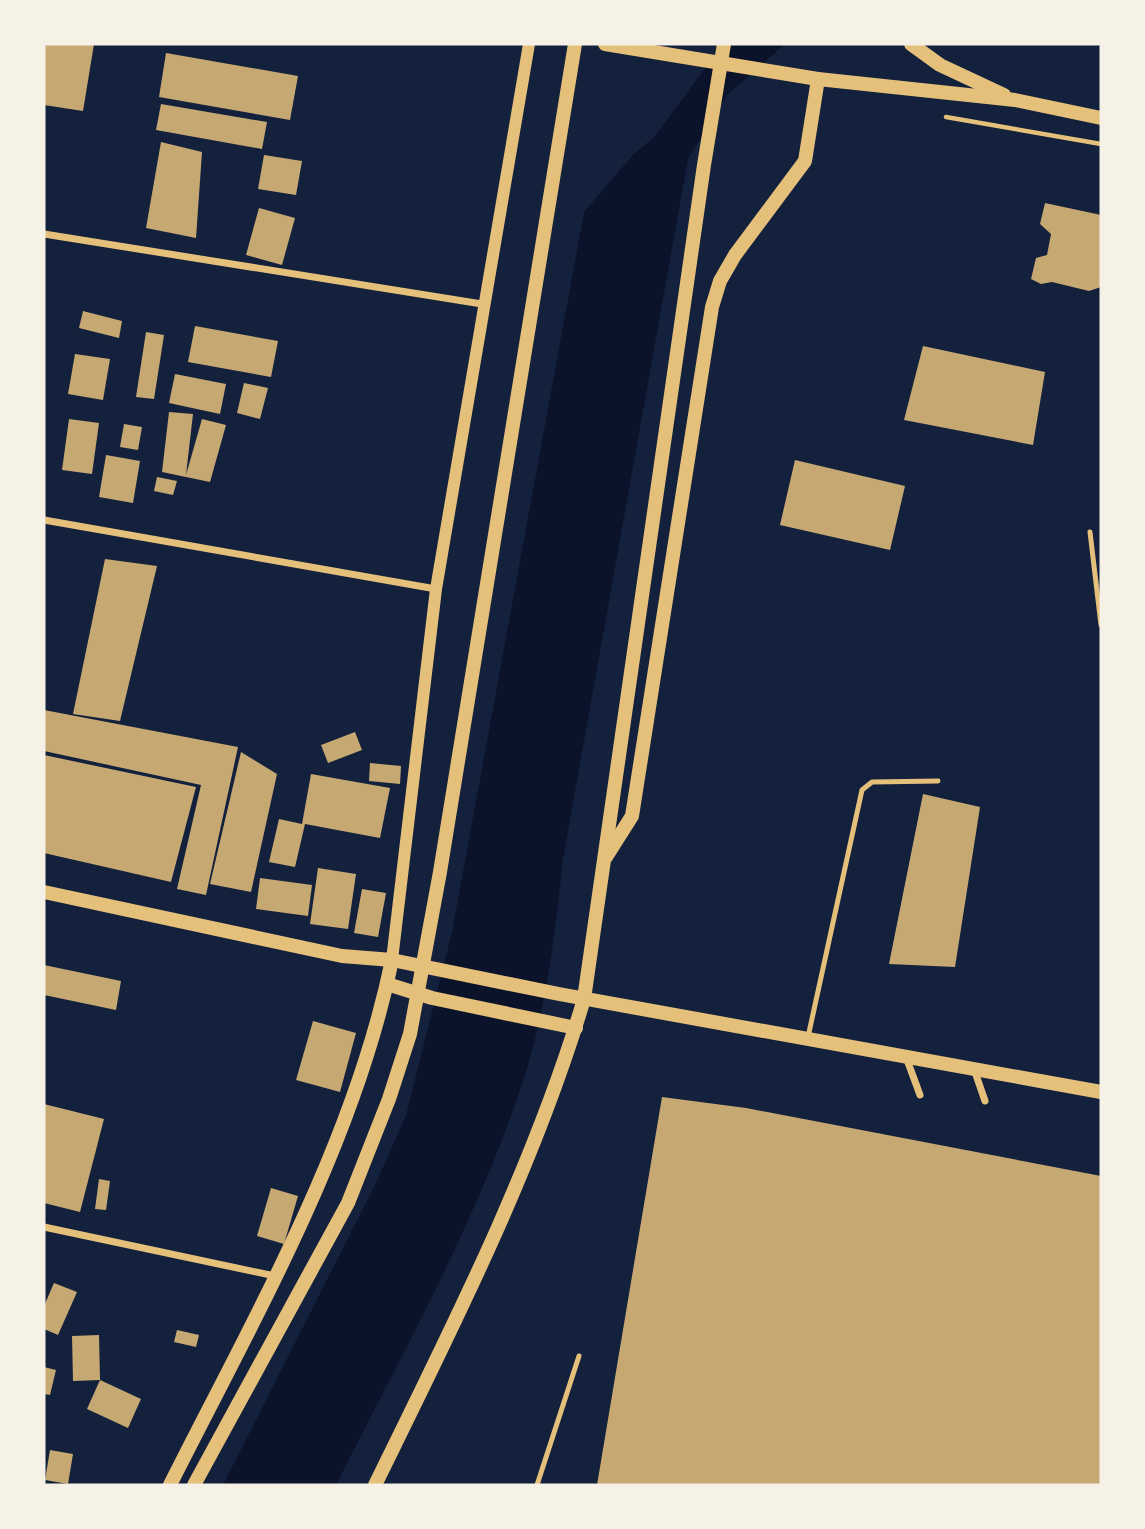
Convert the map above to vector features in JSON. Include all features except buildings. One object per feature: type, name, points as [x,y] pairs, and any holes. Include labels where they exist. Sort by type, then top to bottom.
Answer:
[{"type":"main road","points":[[194,1485],[348,1203],[389,1099],[410,1034],[444,847],[575,44]]},
{"type":"main road","points":[[605,44],[818,79],[1015,100],[1101,118]]},
{"type":"main road","points":[[375,1485],[434,1364],[546,1114],[584,999],[724,44]]},
{"type":"main road","points":[[911,44],[940,65],[1015,100]]},
{"type":"main road","points":[[604,861],[632,816],[712,307],[720,281],[735,255],[805,161],[810,146],[818,79]]},
{"type":"main road","points":[[44,892],[342,956],[392,960],[584,999],[1101,1092]]},
{"type":"main road","points":[[170,1485],[275,1276],[350,1108],[392,960]]},
{"type":"main road","points":[[387,984],[432,998],[576,1028]]},
{"type":"street","points":[[392,960],[436,589],[482,304],[529,44]]},
{"type":"street","points":[[44,234],[482,304]]},
{"type":"street","points":[[44,520],[436,589]]},
{"type":"street","points":[[905,1056],[919,1095]]},
{"type":"street","points":[[974,1068],[985,1101]]},
{"type":"street","points":[[44,1227],[275,1276]]},
{"type":"lane","points":[[1090,532],[1101,625]]},
{"type":"lane","points":[[807,1040],[862,790],[872,782],[938,781]]},
{"type":"lane","points":[[537,1485],[579,1356]]},
{"type":"water","points":[[723,44],[785,44],[726,96],[688,159],[563,859],[548,973],[530,1057],[504,1136],[483,1187],[412,1337],[336,1485],[223,1485],[376,1183],[406,1115],[452,932],[584,212],[632,156],[655,136]]}]
